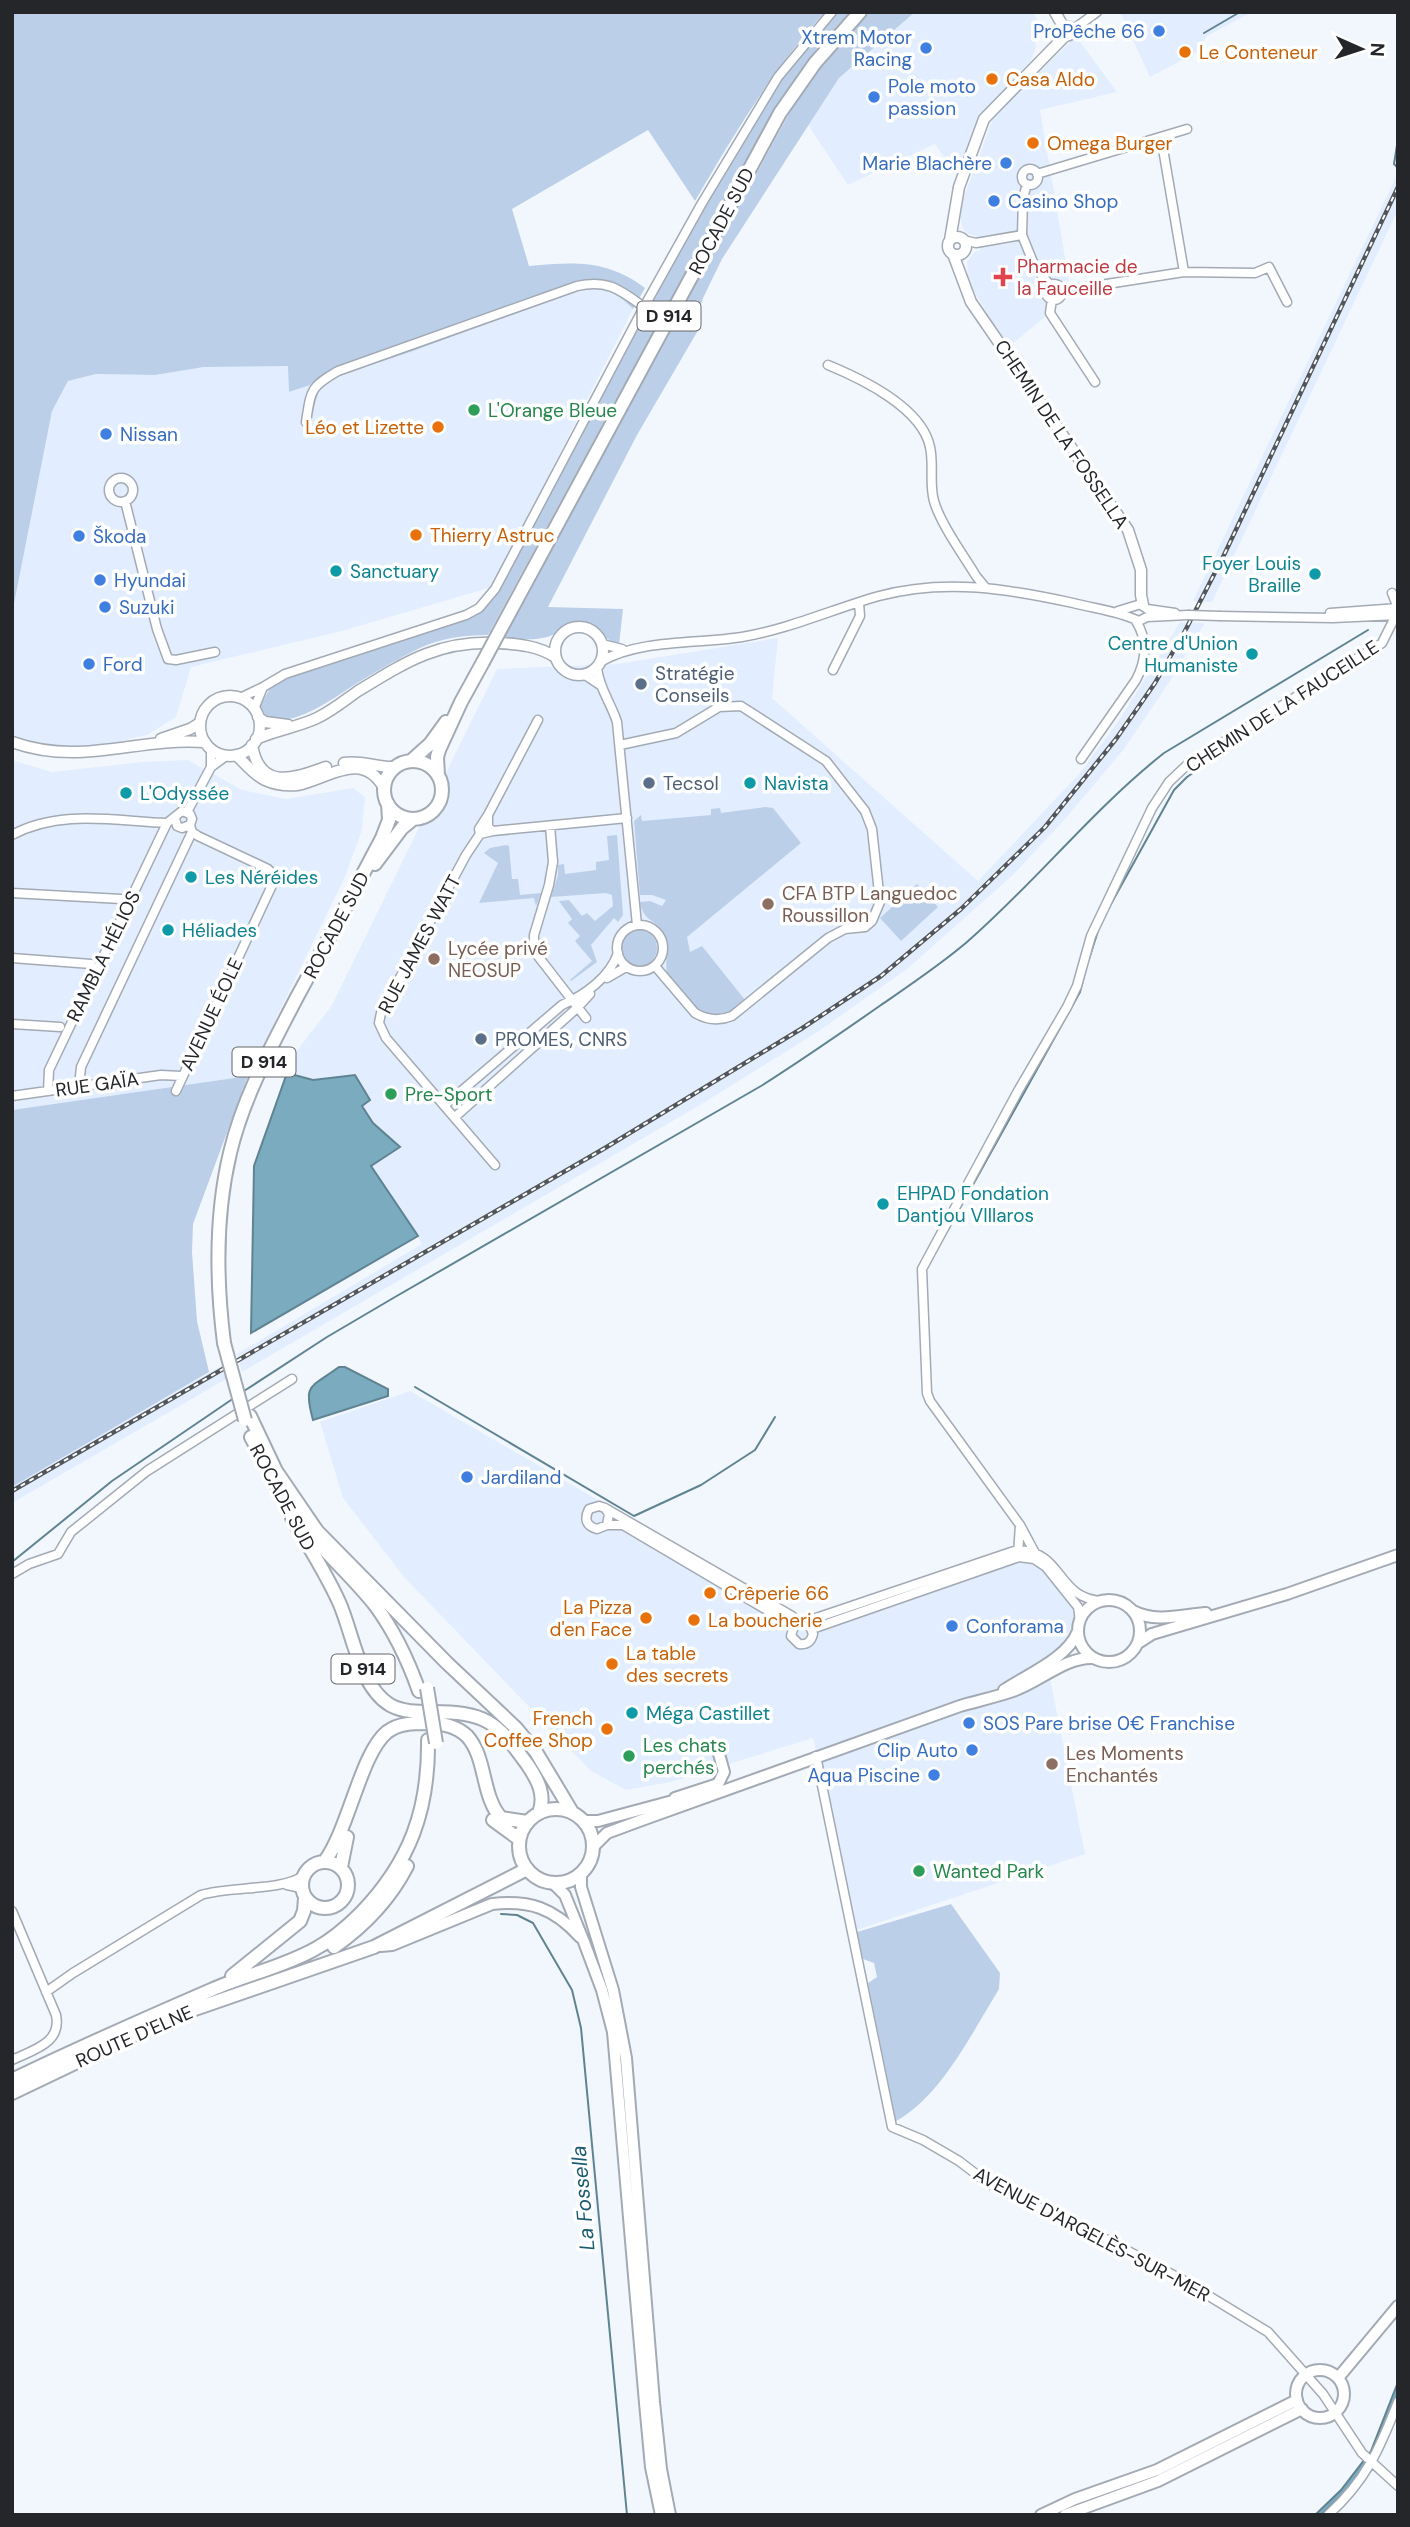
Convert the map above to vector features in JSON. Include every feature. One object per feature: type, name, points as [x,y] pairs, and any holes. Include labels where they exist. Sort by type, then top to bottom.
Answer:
[{"type":"main road","name":"ROCADE SUD","points":[[438,776],[437,758],[461,702],[775,123],[815,63],[860,12]]},
{"type":"main road","name":"ROCADE SUD","points":[[411,761],[438,734],[461,702]]},
{"type":"main road","points":[[411,761],[427,764],[438,776],[441,795],[431,812],[413,819],[398,815],[388,804],[384,788],[395,767],[411,761]]},
{"type":"main road","name":"ROCADE SUD","points":[[388,804],[389,820],[382,838],[258,1074],[230,1152],[217,1249],[218,1286],[227,1343],[251,1437],[270,1480],[339,1601],[370,1686],[391,1705],[404,1711],[458,1712],[478,1716],[491,1723],[507,1737],[542,1791],[543,1802],[538,1813]]},
{"type":"main road","name":"ROCADE SUD","points":[[227,1343],[222,1249],[230,1182],[245,1122],[263,1077],[289,1025],[374,865],[402,828],[413,819]]},
{"type":"main road","name":"ROCADE SUD","points":[[248,1418],[276,1471],[317,1531],[516,1728],[536,1752],[572,1812]]},
{"type":"main road","name":"D 914","points":[[251,1437],[285,1499],[304,1527],[374,1604],[407,1656],[423,1689]]},
{"type":"main road","points":[[593,1847],[607,1833],[816,1756],[995,1695],[1013,1692],[1072,1661],[1084,1657],[1107,1662],[1118,1660],[1129,1655],[1138,1643],[1152,1634],[1287,1594],[1398,1555]]},
{"type":"main road","name":"D 914","points":[[259,1986],[319,1957],[346,1938],[381,1906],[397,1884],[420,1841],[429,1812],[436,1780],[423,1689],[414,1652],[398,1625],[359,1575]]},
{"type":"main road","points":[[995,1695],[1064,1651],[1074,1640],[1087,1610],[1102,1601],[1119,1601],[1144,1617],[1165,1618],[1227,1611]]},
{"type":"main road","points":[[1133,1611],[1140,1626],[1138,1643]]},
{"type":"main road","points":[[1079,1625],[1084,1648],[1094,1658]]},
{"type":"main road","points":[[125,2026],[141,2016],[236,1975],[300,1921],[304,1911],[303,1887],[308,1868],[326,1861],[336,1846],[377,1742],[388,1731],[412,1723],[456,1727],[474,1744],[492,1808],[501,1818],[527,1822]]},
{"type":"main road","points":[[303,1887],[318,1908],[330,1908],[341,1902],[348,1891],[349,1882],[341,1867],[350,1828],[381,1749],[387,1741],[407,1730],[447,1732],[458,1738],[466,1747],[485,1808],[493,1820],[519,1839]]},
{"type":"main road","name":"D 914","points":[[125,2026],[233,1980],[292,1961],[326,1943],[351,1923],[387,1883],[412,1840],[422,1809],[432,1742]]},
{"type":"main road","points":[[646,1808],[719,1784],[724,1772],[719,1754]]},
{"type":"main road","points":[[583,1821],[598,1821],[727,1787]]},
{"type":"main road","points":[[555,1808],[572,1812],[583,1821],[591,1833],[593,1847],[587,1866],[581,1874],[563,1882],[540,1880],[527,1869],[520,1855],[519,1839],[527,1822],[538,1813],[555,1808]]},
{"type":"main road","points":[[326,1861],[341,1867]]},
{"type":"main road","points":[[259,1986],[374,1947],[527,1869]]},
{"type":"main road","points":[[581,1874],[581,1887],[613,1990],[626,2058],[654,2402],[661,2469],[670,2515]]},
{"type":"main road","points":[[553,1883],[565,1895],[584,1942],[602,1990],[613,2032],[651,2467],[661,2515]]},
{"type":"main road","points":[[374,1947],[392,1945],[492,1905],[505,1903],[535,1905],[553,1912],[584,1942]]},
{"type":"main road","name":"ROUTE D'ELNE","points":[[12,2093],[158,2023],[259,1986]]},
{"type":"main road","name":"ROUTE D'ELNE","points":[[12,2080],[125,2026]]},
{"type":"main road","points":[[1338,2378],[1398,2306]]},
{"type":"main road","points":[[1324,2370],[1338,2378],[1343,2387],[1343,2398],[1336,2411],[1321,2417],[1311,2416],[1300,2405],[1298,2384],[1306,2374],[1324,2370]]},
{"type":"main road","points":[[1041,2515],[1076,2499],[1157,2470],[1300,2405]]},
{"type":"main road","points":[[1065,2515],[1158,2481],[1300,2405]]},
{"type":"street","points":[[240,698],[285,674],[466,615],[486,601],[702,203],[778,77],[832,12]]},
{"type":"street","points":[[1055,12],[1067,31]]},
{"type":"street","name":"CHEMIN DE LA FOSSELLA","points":[[1097,12],[1067,31],[984,119],[959,187],[953,220],[962,280],[971,302],[1129,530],[1142,570],[1140,611]]},
{"type":"street","points":[[1037,174],[1187,129]]},
{"type":"street","points":[[1161,137],[1184,272]]},
{"type":"street","points":[[1027,184],[1022,179],[1024,172],[1031,169],[1037,174]]},
{"type":"street","points":[[1027,184],[1034,183],[1037,174]]},
{"type":"street","points":[[1027,184],[1023,198],[1022,235],[1035,267],[1049,285]]},
{"type":"street","points":[[959,246],[1022,235]]},
{"type":"street","points":[[1062,291],[1184,272],[1255,273],[1269,267],[1287,302]]},
{"type":"street","points":[[306,422],[310,392],[321,381],[338,371],[577,286],[593,282],[606,284],[619,289],[644,307]]},
{"type":"street","points":[[1049,285],[1057,285],[1062,291]]},
{"type":"street","points":[[1049,285],[1046,294],[1052,299],[1059,298],[1062,291]]},
{"type":"street","points":[[1052,299],[1050,313],[1095,382]]},
{"type":"street","points":[[828,365],[888,396],[927,434],[931,451],[934,500],[985,587]]},
{"type":"street","points":[[125,501],[167,659],[176,660],[215,652]]},
{"type":"street","points":[[187,812],[211,767],[254,742],[329,712],[395,670],[443,646],[476,642],[532,647],[555,657],[566,672],[575,676],[585,675],[625,650],[763,633],[906,590],[955,586],[985,587],[1042,595],[1117,611],[1299,618],[1394,612],[1392,593]]},
{"type":"street","points":[[833,670],[860,615],[859,603]]},
{"type":"street","points":[[1080,759],[1143,666],[1140,611]]},
{"type":"street","name":"CHEMIN DE LA FAUCEILLE","points":[[1079,1625],[1078,1607],[1035,1555],[1020,1525],[930,1401],[927,1394],[922,1269],[1018,1091],[1067,1007],[1077,986],[1091,936],[1152,808],[1169,782],[1187,765],[1225,740],[1382,643],[1389,632],[1394,612]]},
{"type":"street","points":[[532,647],[558,639],[570,629],[586,628],[599,637],[602,644],[600,685],[617,722],[637,925]]},
{"type":"street","points":[[555,657],[558,639]]},
{"type":"street","points":[[602,644],[625,650]]},
{"type":"street","points":[[585,675],[600,685]]},
{"type":"street","points":[[262,687],[256,713],[259,732],[254,742],[255,759],[267,774],[291,779],[336,764],[351,762],[384,768],[395,767]]},
{"type":"street","points":[[211,767],[208,746],[200,723],[202,714],[214,700],[228,696],[240,698],[265,722],[281,726],[302,724]]},
{"type":"street","points":[[620,745],[676,733],[719,707],[741,706],[826,761],[865,811],[872,830],[880,902],[872,921],[865,927],[845,929],[828,938],[732,1016],[724,1019],[704,1018],[695,1013],[655,966]]},
{"type":"street","points":[[538,720],[479,829],[480,834],[627,818]]},
{"type":"street","points":[[147,744],[200,723]]},
{"type":"street","points":[[12,742],[52,752],[81,754],[147,744],[208,746],[231,755],[263,780],[281,785],[301,784],[351,768],[373,774],[384,788]]},
{"type":"street","points":[[171,821],[179,812],[187,812]]},
{"type":"street","points":[[12,835],[40,823],[65,818],[171,821],[179,827],[191,828],[192,819],[187,812]]},
{"type":"street","points":[[488,815],[488,827],[493,831]]},
{"type":"street","name":"RAMBLA HÉLIOS","points":[[48,1091],[49,1070],[171,821]]},
{"type":"street","points":[[550,826],[552,864],[533,942],[534,951],[586,1018]]},
{"type":"street","name":"RAMBLA HÉLIOS","points":[[79,1086],[81,1067],[191,828]]},
{"type":"street","name":"AVENUE ÉOLE","points":[[176,1091],[274,881],[268,869],[191,828]]},
{"type":"street","name":"RUE JAMES WATT","points":[[480,834],[425,929],[381,1013],[379,1023],[386,1038],[495,1165]]},
{"type":"street","points":[[12,892],[121,899]]},
{"type":"street","points":[[455,1117],[610,970],[618,953],[621,935],[630,927],[637,925],[652,928],[662,939],[661,959],[655,966],[644,971],[626,967],[618,953]]},
{"type":"street","points":[[12,958],[90,964]]},
{"type":"street","points":[[445,1105],[562,1005],[575,1004],[585,999],[614,972],[626,967]]},
{"type":"street","points":[[12,1024],[60,1027]]},
{"type":"street","name":"RUE GAÏA","points":[[12,1096],[161,1075],[181,1076]]},
{"type":"street","points":[[12,1574],[29,1564],[58,1554],[71,1532],[147,1471],[292,1379]]},
{"type":"street","points":[[810,1626],[812,1639],[808,1643],[799,1644],[791,1636],[796,1624],[792,1616],[605,1508],[594,1506],[586,1516],[587,1523],[597,1530],[607,1525],[622,1525],[796,1624],[810,1626],[1018,1554],[1035,1555],[1052,1565],[1079,1595],[1087,1600],[1102,1601]]},
{"type":"street","points":[[605,1508],[608,1514],[607,1525]]},
{"type":"street","points":[[1018,1554],[1020,1525]]},
{"type":"street","name":"AVENUE D'ARGELÈS-SUR-MER","points":[[816,1756],[892,2127],[947,2154],[989,2184],[1098,2235],[1203,2292],[1268,2332],[1336,2411],[1362,2453],[1398,2486]]},
{"type":"street","points":[[46,1992],[83,1966],[201,1895],[219,1890],[281,1885],[295,1881],[303,1887]]},
{"type":"street","points":[[12,1911],[58,2024],[54,2036],[44,2044],[12,2060]]},
{"type":"street","points":[[1328,2515],[1343,2501],[1372,2464],[1398,2402]]},
{"type":"shaded area","points":[[12,12],[825,12],[771,79],[695,201],[648,130],[512,209],[529,266],[575,264],[603,267],[617,272],[645,288],[633,309],[612,293],[584,288],[413,351],[289,392],[288,366],[204,367],[155,375],[96,374],[68,381],[52,411],[12,614]]},
{"type":"shaded area","points":[[837,12],[850,12],[818,47],[772,114],[488,635],[453,638],[428,645],[306,714],[278,720],[267,716],[260,706],[270,688],[286,678],[468,619],[481,611],[498,591],[648,308],[706,205],[781,79]]},
{"type":"shaded area","points":[[870,12],[915,12],[839,78],[722,259],[696,319],[700,327],[637,435],[548,607],[623,609],[619,645],[587,624],[576,623],[542,638],[503,637],[801,92],[831,53]]},
{"type":"shaded area","points":[[915,12],[1033,12],[1037,19],[1033,25],[1036,47],[1031,61],[978,122],[956,175],[935,144],[848,185],[808,125],[839,78]]},
{"type":"shaded area","points":[[1120,12],[1252,12],[1207,36],[1196,53],[1150,77]]},
{"type":"shaded area","points":[[1076,36],[1117,92],[1040,110],[1069,281],[1055,309],[1007,348],[968,276],[967,262],[974,252],[980,250],[976,236],[966,233],[962,227],[960,215],[993,118]]},
{"type":"shaded area","points":[[1398,173],[1398,210],[1212,602],[1193,601]]},
{"type":"shaded area","points":[[584,288],[608,290],[622,298],[633,309],[492,587],[342,631],[191,667],[176,717],[147,735],[100,746],[74,748],[38,743],[12,735],[12,614],[52,411],[68,381],[96,374],[155,375],[204,367],[289,366],[289,392],[413,351]]},
{"type":"shaded area","points":[[1180,622],[1205,623],[1124,749],[1013,875],[907,969],[819,1031],[700,1105],[242,1372],[237,1354],[422,1244],[370,1166],[400,1147],[373,1123],[362,1105],[313,1080],[287,1073],[295,1053],[332,1005],[497,669],[617,664],[778,638],[772,698],[978,881],[1080,773],[1120,719]]},
{"type":"shaded area","points":[[12,760],[52,772],[188,760],[242,790],[286,799],[353,788],[365,797],[362,830],[344,879],[248,1076],[12,1110]]},
{"type":"shaded area","points":[[720,808],[721,813],[773,808],[801,843],[687,937],[690,952],[702,946],[745,1000],[724,1014],[708,1015],[688,1001],[667,973],[667,944],[664,933],[647,917],[642,908],[640,902],[650,901],[662,906],[666,900],[652,895],[640,895],[634,821],[641,815],[642,821],[711,815],[711,809]]},
{"type":"shaded area","points":[[617,835],[623,915],[618,922],[614,918],[591,945],[597,962],[571,981],[592,961],[575,941],[580,936],[568,923],[572,919],[559,901],[569,900],[582,916],[587,913],[595,921],[613,906],[612,895],[606,893],[551,897],[558,875],[558,865],[564,864],[565,874],[596,870],[596,862],[609,860],[607,836]]},
{"type":"shaded area","points":[[509,846],[512,879],[518,879],[520,895],[541,893],[536,906],[534,898],[479,903],[498,863],[484,853],[490,848]]},
{"type":"shaded area","points":[[917,884],[938,907],[901,941],[880,918]]},
{"type":"shaded area","points":[[639,930],[652,935],[657,948],[652,961],[639,966],[626,961],[621,948],[626,935]]},
{"type":"shaded area","points":[[287,1073],[313,1080],[355,1075],[370,1100],[362,1106],[373,1123],[400,1147],[371,1166],[418,1236],[251,1333],[254,1166]]},
{"type":"shaded area","points":[[248,1076],[193,1224],[192,1252],[197,1321],[209,1372],[12,1487],[12,1110]]},
{"type":"shaded area","points":[[224,1364],[228,1378],[12,1503],[12,1487]]},
{"type":"shaded area","points":[[339,1367],[345,1367],[388,1389],[388,1396],[313,1420],[309,1399],[311,1388]]},
{"type":"shaded area","points":[[410,1391],[803,1619],[1023,1545],[1084,1605],[1048,1668],[1085,1854],[857,1930],[813,1738],[671,1782],[626,1790],[591,1771],[404,1577],[343,1498],[320,1422]]},
{"type":"shaded area","points":[[951,1904],[1000,1973],[999,1989],[942,2080],[912,2110],[896,2121],[868,1983],[877,1977],[874,1963],[863,1959],[857,1932]]},
{"type":"shaded area","points":[[1398,2382],[1398,2394],[1374,2453],[1344,2493],[1321,2515],[1315,2515],[1341,2490],[1371,2451]]},
{"type":"waterway","points":[[1204,33],[1240,12]]},
{"type":"waterway","points":[[1398,139],[1394,164],[1398,168]]},
{"type":"waterway","points":[[244,1391],[327,1337],[761,1086],[821,1046],[925,975],[967,942],[1113,798],[1164,753],[1368,630]]},
{"type":"waterway","points":[[1106,913],[1174,790],[1187,777],[1219,755]]},
{"type":"waterway","points":[[1089,959],[1098,931]]},
{"type":"waterway","points":[[925,1271],[1080,992],[1086,968]]},
{"type":"waterway","points":[[415,1387],[634,1516],[701,1485],[755,1450],[775,1417]]},
{"type":"waterway","points":[[12,1562],[112,1481],[234,1398]]},
{"type":"waterway","name":"La Fossella","points":[[501,1914],[517,1915],[533,1923],[572,1990],[581,2028],[627,2515]]},
{"type":"railway","points":[[12,1491],[605,1148],[801,1029],[881,976],[961,909],[1045,827],[1116,739],[1155,683],[1224,555],[1398,187]]},
{"type":"place","name":"ProPêche 66","points":[[1159,31]]},
{"type":"place","name":"Xtrem Motor Racing","points":[[926,48]]},
{"type":"place","name":"Le Conteneur","points":[[1185,52]]},
{"type":"place","name":"Casa Aldo","points":[[992,79]]},
{"type":"place","name":"Pole moto passion","points":[[874,97]]},
{"type":"place","name":"Omega Burger","points":[[1033,143]]},
{"type":"place","name":"Marie Blachère","points":[[1006,163]]},
{"type":"place","name":"Casino Shop","points":[[994,201]]},
{"type":"place","name":"Pharmacie de la Fauceille","points":[[1003,277]]},
{"type":"place","name":"L'Orange Bleue","points":[[474,410]]},
{"type":"place","name":"Léo et Lizette","points":[[438,427]]},
{"type":"place","name":"Nissan","points":[[106,434]]},
{"type":"place","name":"Thierry Astruc","points":[[416,535]]},
{"type":"place","name":"Škoda","points":[[79,536]]},
{"type":"place","name":"Sanctuary","points":[[336,571]]},
{"type":"place","name":"Foyer Louis Braille","points":[[1315,574]]},
{"type":"place","name":"Hyundai","points":[[100,580]]},
{"type":"place","name":"Suzuki","points":[[105,607]]},
{"type":"place","name":"Centre d'Union Humaniste","points":[[1252,654]]},
{"type":"place","name":"Ford","points":[[89,664]]},
{"type":"place","name":"Stratégie Conseils","points":[[641,684]]},
{"type":"place","name":"Tecsol","points":[[649,783]]},
{"type":"place","name":"Navista","points":[[750,783]]},
{"type":"place","name":"L'Odyssée","points":[[126,793]]},
{"type":"place","name":"Les Néréides","points":[[191,877]]},
{"type":"place","name":"CFA BTP Languedoc Roussillon","points":[[768,904]]},
{"type":"place","name":"Héliades","points":[[168,930]]},
{"type":"place","name":"Lycée privé NEOSUP","points":[[434,959]]},
{"type":"place","name":"PROMES, CNRS","points":[[481,1039]]},
{"type":"place","name":"Pre-Sport","points":[[391,1094]]},
{"type":"place","name":"EHPAD Fondation Dantjou VIllaros","points":[[883,1204]]},
{"type":"place","name":"Jardiland","points":[[467,1477]]},
{"type":"place","name":"Crêperie 66","points":[[710,1593]]},
{"type":"place","name":"La Pizza d'en Face","points":[[646,1618]]},
{"type":"place","name":"La boucherie","points":[[694,1620]]},
{"type":"place","name":"Conforama","points":[[952,1626]]},
{"type":"place","name":"La table des secrets","points":[[612,1664]]},
{"type":"place","name":"Méga Castillet","points":[[632,1713]]},
{"type":"place","name":"SOS Pare brise 0€ Franchise","points":[[969,1723]]},
{"type":"place","name":"French Coffee Shop","points":[[607,1729]]},
{"type":"place","name":"Clip Auto","points":[[972,1750]]},
{"type":"place","name":"Les chats perchés","points":[[629,1756]]},
{"type":"place","name":"Les Moments Enchantés","points":[[1052,1764]]},
{"type":"place","name":"Aqua Piscine","points":[[934,1775]]},
{"type":"place","name":"Wanted Park","points":[[919,1871]]}]
